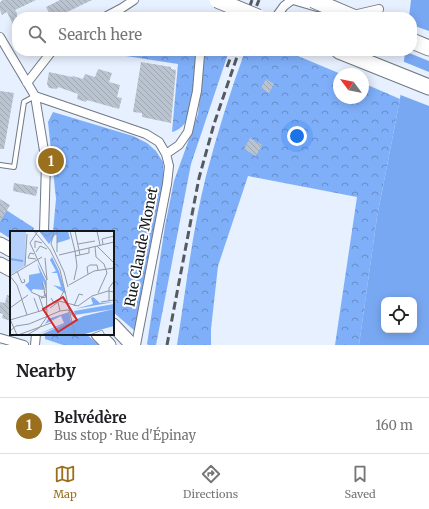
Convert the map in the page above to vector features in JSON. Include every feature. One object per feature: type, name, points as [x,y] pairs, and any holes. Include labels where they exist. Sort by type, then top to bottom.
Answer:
[{"type":"highway","points":[[217,0],[246,12]]},
{"type":"highway","points":[[313,0],[341,12]]},
{"type":"highway","points":[[417,43],[429,48]]},
{"type":"highway","points":[[352,56],[429,87]]},
{"type":"main road","points":[[0,244],[10,249]]},
{"type":"main road","points":[[0,264],[10,269]]},
{"type":"main road","points":[[114,326],[128,341]]},
{"type":"main road","points":[[99,335],[109,345]]},
{"type":"street","points":[[114,12],[134,0]]},
{"type":"street","points":[[280,12],[284,6],[292,0],[336,12]]},
{"type":"street","points":[[366,12],[379,9]]},
{"type":"street","points":[[0,37],[35,96],[46,163],[44,231]]},
{"type":"street","points":[[27,83],[48,56]]},
{"type":"street","points":[[35,96],[146,134],[159,142],[166,154],[178,144],[188,132],[197,91],[200,56]]},
{"type":"street","name":"Rue Claude Monet","points":[[136,345],[167,184],[169,166],[166,154]]},
{"type":"street","points":[[0,338],[24,345]]},
{"type":"lane","points":[[0,165],[14,167],[24,102],[35,96]]},
{"type":"green space","points":[[126,56],[196,56],[188,116],[185,123],[178,130],[172,132],[178,64]]},
{"type":"green space","points":[[205,56],[227,56],[191,164],[156,345],[148,345],[165,226],[174,181],[198,114]]},
{"type":"green space","points":[[243,56],[298,56],[333,71],[333,104],[369,104],[369,86],[400,99],[377,217],[359,345],[335,345],[357,197],[248,176],[218,266],[211,329],[211,345],[177,345],[201,197],[219,129]]},
{"type":"green space","points":[[53,112],[133,136],[147,143],[156,151],[163,162],[164,178],[135,331],[114,313],[114,231],[53,231],[56,199],[48,122]]},
{"type":"green space","points":[[0,206],[34,228],[33,231],[10,231],[10,238],[0,232]]},
{"type":"green space","points":[[45,335],[87,335],[99,345],[63,345],[45,339]]},
{"type":"shaded area","points":[[411,0],[429,0],[429,345],[359,345],[377,217],[400,99],[404,56],[417,56],[417,12],[410,12]]},
{"type":"pier","points":[[417,27],[429,31],[429,61],[416,56]]},
{"type":"pier","points":[[402,61],[429,72],[429,106],[398,94]]},
{"type":"building","points":[[36,0],[15,10],[16,12],[12,12],[12,22],[7,12],[2,15],[0,10],[0,2]]},
{"type":"building","points":[[60,0],[92,0],[67,12],[48,12],[46,7]]},
{"type":"building","points":[[141,62],[171,67],[171,69],[176,70],[171,123],[142,117],[142,113],[133,112]]},
{"type":"building","points":[[98,69],[112,73],[109,82],[120,85],[117,97],[122,98],[119,109],[87,100],[86,102],[77,99],[78,94],[58,87],[57,89],[49,88],[47,84],[49,72],[83,79],[85,74],[95,77]]},
{"type":"building","points":[[266,79],[274,84],[269,93],[261,88]]},
{"type":"building","points":[[0,91],[14,93],[4,149],[0,149]]},
{"type":"building","points":[[250,138],[262,145],[256,156],[244,149]]},
{"type":"building","points":[[14,183],[38,187],[36,196],[13,191]]},
{"type":"building","points":[[0,199],[10,205],[0,222]]},
{"type":"building","points":[[7,295],[10,296],[10,321],[2,318],[3,314],[0,313],[0,302],[5,303]]},
{"type":"railway","points":[[248,12],[252,0]]},
{"type":"railway","points":[[254,12],[259,0]]},
{"type":"railway","points":[[227,67],[231,56]]},
{"type":"railway","points":[[167,345],[199,178],[214,124],[237,56]]},
{"type":"place","name":"Belvédère","points":[[51,161]]}]
